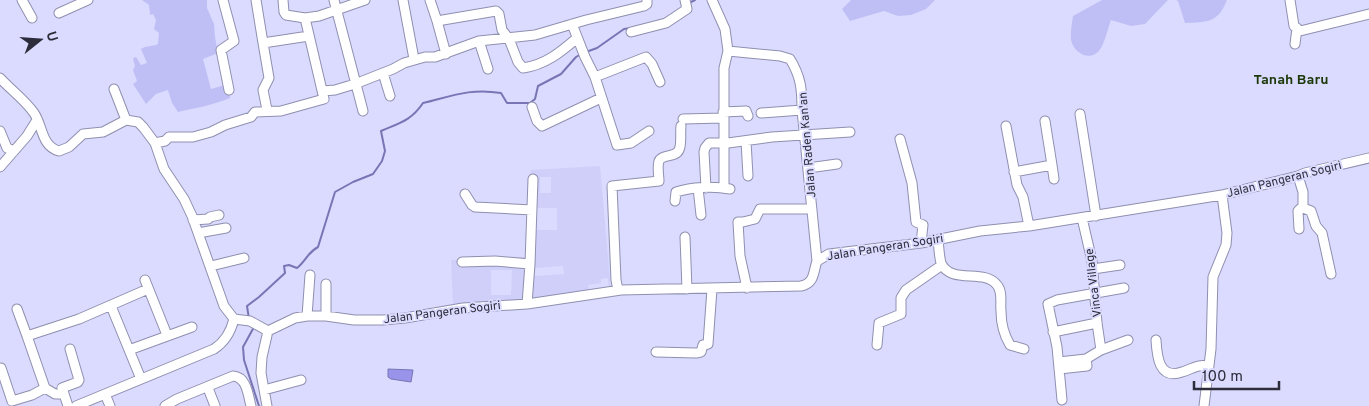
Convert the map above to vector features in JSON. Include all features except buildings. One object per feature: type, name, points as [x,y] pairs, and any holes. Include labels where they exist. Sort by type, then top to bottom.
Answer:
[{"type":"street","points":[[22,0],[32,18]]},
{"type":"street","points":[[59,13],[88,0]]},
{"type":"street","points":[[223,0],[234,41],[222,50],[229,90]]},
{"type":"street","points":[[256,0],[269,78],[263,90],[267,110]]},
{"type":"street","points":[[283,0],[284,12],[286,14],[305,18],[319,16],[335,4],[365,0]]},
{"type":"street","points":[[402,0],[414,59]]},
{"type":"street","points":[[430,0],[446,54]]},
{"type":"street","points":[[323,91],[335,90],[355,84],[414,59],[446,54],[479,41],[509,39],[550,32],[572,24],[644,6],[648,0]]},
{"type":"street","points":[[675,201],[676,192],[702,188],[727,188],[723,115],[724,68],[728,51],[725,29],[712,0]]},
{"type":"street","points":[[1290,0],[1296,28],[1295,44]]},
{"type":"street","points":[[631,32],[666,22],[687,9],[686,2]]},
{"type":"street","points":[[335,4],[363,111]]},
{"type":"street","points":[[437,21],[496,11],[502,30],[509,39],[518,62],[523,68],[548,60],[577,38]]},
{"type":"street","points":[[1296,28],[1300,31],[1369,14]]},
{"type":"street","points":[[155,143],[169,137],[186,138],[211,132],[225,124],[251,117],[255,112],[267,110],[281,111],[323,100],[323,91],[305,18]]},
{"type":"street","points":[[572,24],[595,77],[617,144],[631,142],[649,132]]},
{"type":"street","points":[[264,43],[310,36]]},
{"type":"street","points":[[479,41],[488,69]]},
{"type":"street","name":"Jalan Raden Kan'an","points":[[728,51],[780,56],[790,59],[799,76],[802,86],[804,135],[817,261]]},
{"type":"street","points":[[595,77],[646,57],[652,64],[660,82]]},
{"type":"street","points":[[383,73],[390,96]]},
{"type":"street","points":[[0,78],[28,106],[49,146],[53,150],[59,151],[68,147],[83,134],[103,132],[126,120],[138,122],[155,143],[164,169],[188,205],[224,306],[240,320],[262,327],[268,331],[262,357],[261,373],[267,406]]},
{"type":"street","points":[[114,89],[126,120]]},
{"type":"street","points":[[532,107],[537,121],[542,126],[601,98]]},
{"type":"street","points":[[760,113],[802,110]]},
{"type":"street","points":[[618,290],[612,186],[659,181],[659,161],[678,152],[680,148],[682,122],[746,111],[748,116]]},
{"type":"street","points":[[1080,114],[1096,216]]},
{"type":"street","points":[[0,167],[27,136],[37,120]]},
{"type":"street","points":[[1045,120],[1054,179]]},
{"type":"street","points":[[1006,126],[1014,172],[1023,197],[1029,226]]},
{"type":"street","points":[[0,131],[7,148],[14,151]]},
{"type":"street","points":[[701,215],[705,148],[709,143],[850,132]]},
{"type":"street","points":[[900,139],[912,184],[916,222],[923,225],[922,244]]},
{"type":"street","points":[[746,141],[748,176]]},
{"type":"street","name":"Jalan Pangeran Sogiri","points":[[268,331],[295,318],[307,316],[326,316],[354,320],[383,320],[463,308],[527,304],[618,290],[794,287],[808,284],[813,278],[817,261],[829,254],[922,244],[980,231],[1029,226],[1222,195],[1369,158]]},
{"type":"street","points":[[808,168],[836,164]]},
{"type":"street","points":[[1014,172],[1052,165]]},
{"type":"street","points":[[1298,176],[1303,208]]},
{"type":"street","points":[[527,304],[533,179]]},
{"type":"street","points":[[465,194],[475,207],[532,210]]},
{"type":"street","points":[[1204,406],[1211,338],[1213,277],[1226,244],[1226,215],[1222,195]]},
{"type":"street","points":[[1299,229],[1298,211],[1300,208],[1311,211],[1316,226],[1322,233],[1331,274]]},
{"type":"street","points":[[747,288],[739,250],[738,222],[755,218],[760,209],[812,209]]},
{"type":"street","points":[[193,220],[208,219],[219,215]]},
{"type":"street","name":"Vinca Village","points":[[1082,218],[1093,268],[1094,294],[1101,350]]},
{"type":"street","points":[[198,233],[226,228]]},
{"type":"street","points":[[686,237],[687,288]]},
{"type":"street","points":[[938,240],[942,265],[950,272],[984,277],[995,283],[1001,294],[1002,320],[1006,338],[1010,345],[1024,349]]},
{"type":"street","points":[[211,266],[244,258]]},
{"type":"street","points":[[462,262],[502,261],[530,264]]},
{"type":"street","points":[[877,345],[878,323],[901,314],[901,298],[906,290],[942,265]]},
{"type":"street","points":[[1093,268],[1120,265]]},
{"type":"street","points":[[307,316],[310,275]]},
{"type":"street","points":[[326,284],[326,316]]},
{"type":"street","points":[[28,336],[111,306],[146,285],[166,335]]},
{"type":"street","points":[[1062,400],[1059,366],[1047,306],[1049,302],[1124,288]]},
{"type":"street","points":[[656,352],[701,352],[703,345],[708,344],[712,289]]},
{"type":"street","points":[[111,306],[141,379]]},
{"type":"street","points":[[17,309],[45,388],[55,394],[64,394]]},
{"type":"street","points":[[76,406],[214,349],[240,320]]},
{"type":"street","points":[[1053,332],[1097,324]]},
{"type":"street","points":[[129,350],[192,327]]},
{"type":"street","points":[[1059,366],[1086,359],[1101,350],[1128,340]]},
{"type":"street","points":[[1156,340],[1161,366],[1166,372],[1174,374],[1200,365],[1208,366]]},
{"type":"street","points":[[68,406],[62,388],[80,380],[70,349]]},
{"type":"street","points":[[1,368],[12,401],[32,396],[45,388]]},
{"type":"street","points":[[165,406],[178,403],[228,378],[237,377],[244,383],[251,406]]},
{"type":"street","points":[[264,390],[301,380]]},
{"type":"street","points":[[208,388],[215,406]]},
{"type":"street","points":[[105,394],[110,406]]},
{"type":"shaded area","points":[[142,0],[207,0],[207,8],[214,24],[218,53],[203,59],[211,89],[228,84],[230,98],[178,112],[172,103],[168,90],[156,94],[146,104],[133,84],[137,81],[133,70],[135,66],[133,58],[136,57],[141,65],[147,63],[141,49],[158,44],[159,33],[154,29],[156,20],[153,14],[150,15],[149,5]]},
{"type":"shaded area","points":[[851,0],[935,0],[926,9],[911,15],[898,16],[884,11],[850,21],[842,9]]},
{"type":"shaded area","points":[[1102,0],[1168,0],[1145,24],[1131,26],[1111,20],[1099,51],[1090,56],[1085,55],[1076,50],[1071,40],[1073,16]]},
{"type":"shaded area","points":[[1176,0],[1227,0],[1220,13],[1211,20],[1185,23]]},
{"type":"shaded area","points":[[600,166],[611,290],[453,307],[451,260],[527,257],[531,170]],"holes":[[[540,177],[551,177],[551,193],[540,193]],[[535,208],[557,208],[557,230],[535,230]],[[563,266],[564,274],[535,276],[534,268]],[[491,270],[512,270],[511,295],[491,295]],[[608,278],[609,289],[589,291],[588,285],[601,283],[601,279]]]},
{"type":"shaded area","points":[[388,369],[413,370],[411,382],[391,379],[388,377]]},
{"type":"waterway","points":[[689,3],[695,0]]},
{"type":"waterway","points":[[586,52],[597,48],[624,29],[631,28]]},
{"type":"waterway","points":[[249,319],[247,306],[285,273],[284,266],[289,265],[297,268],[318,247],[335,192],[373,174],[382,161],[385,151],[381,131],[409,118],[423,103],[470,92],[501,93],[507,103],[530,103],[535,99],[538,86],[561,74],[581,54]]},
{"type":"waterway","points":[[254,327],[243,347],[244,360],[259,406]]},
{"type":"district","name":"Tanah Baru","points":[[1291,79]]}]
